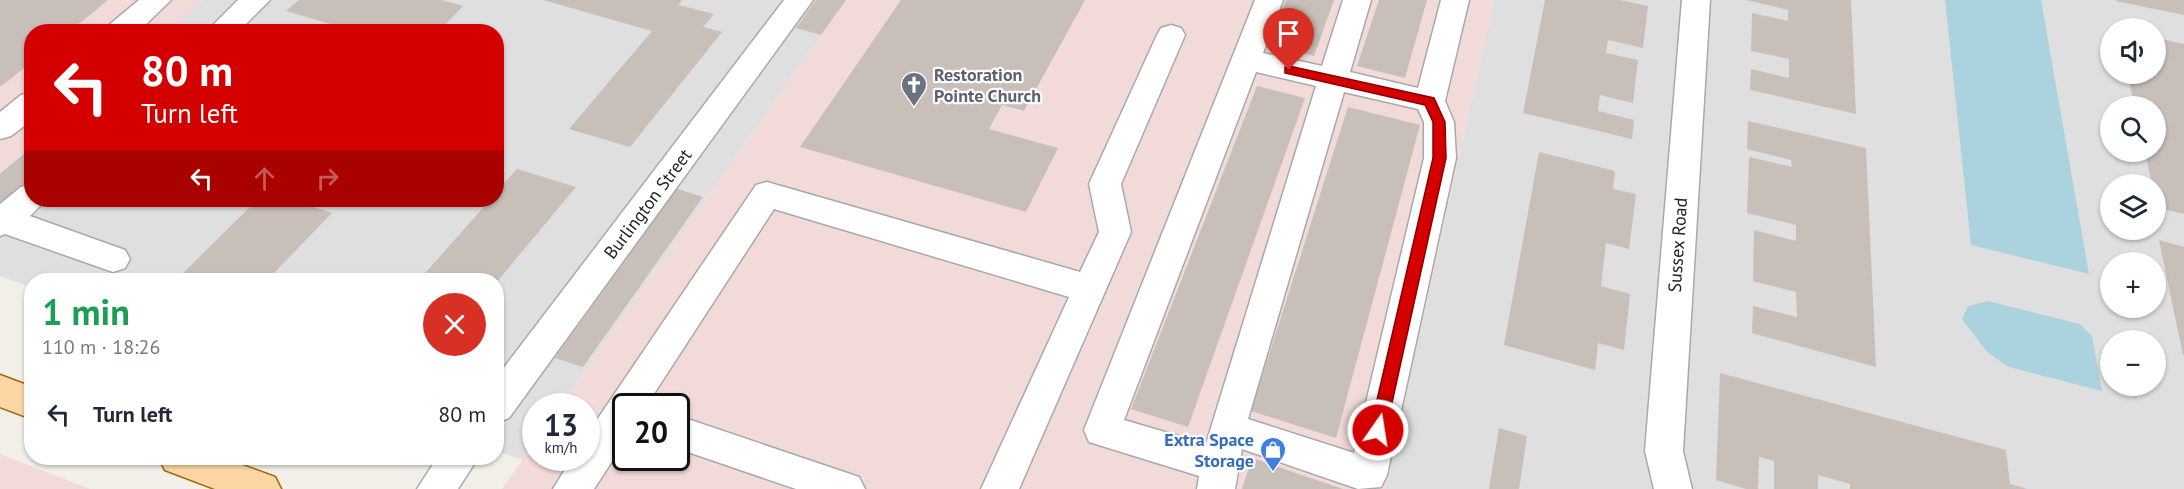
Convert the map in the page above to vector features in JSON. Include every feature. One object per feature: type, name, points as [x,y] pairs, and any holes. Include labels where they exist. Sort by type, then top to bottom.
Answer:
[{"type":"main road","points":[[0,391],[24,400]]},
{"type":"main road","points":[[197,465],[262,489]]},
{"type":"street","points":[[128,24],[157,0]]},
{"type":"street","points":[[229,24],[256,0]]},
{"type":"street","name":"Burlington Street","points":[[504,390],[799,0]]},
{"type":"street","points":[[1269,0],[1102,430],[1218,477],[1227,428],[1357,0]]},
{"type":"street","points":[[1227,428],[1368,475],[1440,158],[1439,122],[1430,101],[1455,0]]},
{"type":"street","name":"Sussex Road","points":[[1673,489],[1664,451],[1696,0]]},
{"type":"street","points":[[1000,489],[1115,232],[1105,184],[1172,35]]},
{"type":"street","points":[[1246,60],[1430,101]]},
{"type":"street","points":[[0,128],[24,109]]},
{"type":"street","points":[[636,393],[767,194],[1089,289]]},
{"type":"street","points":[[2,222],[24,203]]},
{"type":"street","points":[[2,222],[113,259]]},
{"type":"street","points":[[572,489],[612,429]]},
{"type":"street","points":[[690,436],[846,489]]},
{"type":"street","points":[[436,489],[454,465]]},
{"type":"shaded area","points":[[0,0],[203,0],[174,24],[24,24],[24,152],[0,173]]},
{"type":"shaded area","points":[[203,0],[846,0],[569,393],[522,393],[522,460],[504,453],[504,273],[24,273],[24,285],[0,276],[0,173],[24,152],[24,207],[504,207],[504,24],[174,24]]},
{"type":"shaded area","points":[[846,0],[1494,0],[1385,489],[502,489],[522,461],[522,471],[600,471],[600,393],[569,393]]},
{"type":"shaded area","points":[[1494,0],[2184,0],[2184,489],[1385,489]]},
{"type":"shaded area","points":[[0,454],[90,489],[0,489]]},
{"type":"water","points":[[1945,0],[2041,0],[2089,274],[1971,245]]},
{"type":"water","points":[[1988,301],[2080,324],[2092,336],[2100,390],[2009,367],[1987,352],[1962,319],[1968,306]]},
{"type":"building","points":[[0,0],[108,0],[79,24],[24,24],[24,68],[0,87]]},
{"type":"building","points":[[299,0],[442,0],[463,6],[446,24],[331,24],[286,11]]},
{"type":"building","points":[[543,0],[682,0],[678,5],[714,14],[703,27],[722,32],[630,147],[569,129],[652,31]]},
{"type":"building","points":[[816,0],[846,0],[821,35],[796,28]]},
{"type":"building","name":"Restoration Pointe Church","points":[[901,0],[1085,0],[1024,111],[1002,105],[989,129],[1058,148],[1026,212],[800,147]]},
{"type":"building","points":[[1286,0],[1334,0],[1314,56],[1269,45]]},
{"type":"building","points":[[1379,0],[1427,0],[1405,78],[1357,66]]},
{"type":"building","points":[[1545,0],[1620,0],[1648,6],[1643,48],[1608,40],[1606,53],[1638,60],[1633,103],[1600,95],[1598,111],[1634,120],[1632,139],[1523,113]]},
{"type":"building","points":[[1746,0],[1851,0],[1856,114],[1750,90],[1751,69],[1789,78],[1789,59],[1751,51],[1752,13],[1788,21],[1788,10]]},
{"type":"building","points":[[2116,0],[2184,0],[2184,15],[2116,1]]},
{"type":"building","points":[[2166,40],[2184,44],[2184,214],[2166,210],[2166,174],[2150,174],[2147,162],[2166,162],[2166,96],[2132,96],[2130,84],[2166,84]]},
{"type":"building","points":[[1257,86],[1305,98],[1188,427],[1131,409]]},
{"type":"building","points":[[1348,107],[1420,125],[1336,438],[1251,411]]},
{"type":"building","points":[[1748,121],[1866,148],[1876,367],[1752,333],[1753,306],[1797,317],[1796,292],[1753,281],[1754,230],[1796,241],[1796,225],[1747,213],[1749,157],[1792,167],[1791,160],[1747,149]]},
{"type":"building","points":[[1539,152],[1615,171],[1613,189],[1636,194],[1629,249],[1606,243],[1601,286],[1630,294],[1624,350],[1598,343],[1595,370],[1504,345]]},
{"type":"building","points":[[24,154],[24,184],[3,202],[0,201],[0,174]]},
{"type":"building","points":[[517,169],[576,187],[504,273],[425,273],[484,207],[504,207],[504,183]]},
{"type":"building","points":[[677,189],[703,197],[583,367],[555,358]]},
{"type":"building","points":[[250,207],[314,207],[332,213],[274,273],[183,273]]},
{"type":"building","points":[[2159,240],[2184,247],[2184,355],[2166,274],[2166,252],[2162,252]]},
{"type":"building","points":[[1720,373],[2006,450],[2010,484],[2027,489],[1850,489],[1850,484],[1818,475],[1818,489],[1774,489],[1774,461],[1759,457],[1758,489],[1746,489],[1716,480]]},
{"type":"building","points":[[1499,428],[1527,436],[1519,489],[1489,489]]},
{"type":"building","name":"Extra Space Storage","points":[[1252,458],[1343,489],[1242,489]]},
{"type":"place","name":"Restoration Pointe Church","points":[[914,108]]},
{"type":"place","name":"Extra Space Storage","points":[[1273,473]]},
{"type":"route","points":[[1289,70],[1430,101],[1439,122],[1440,158],[1378,430]]}]
